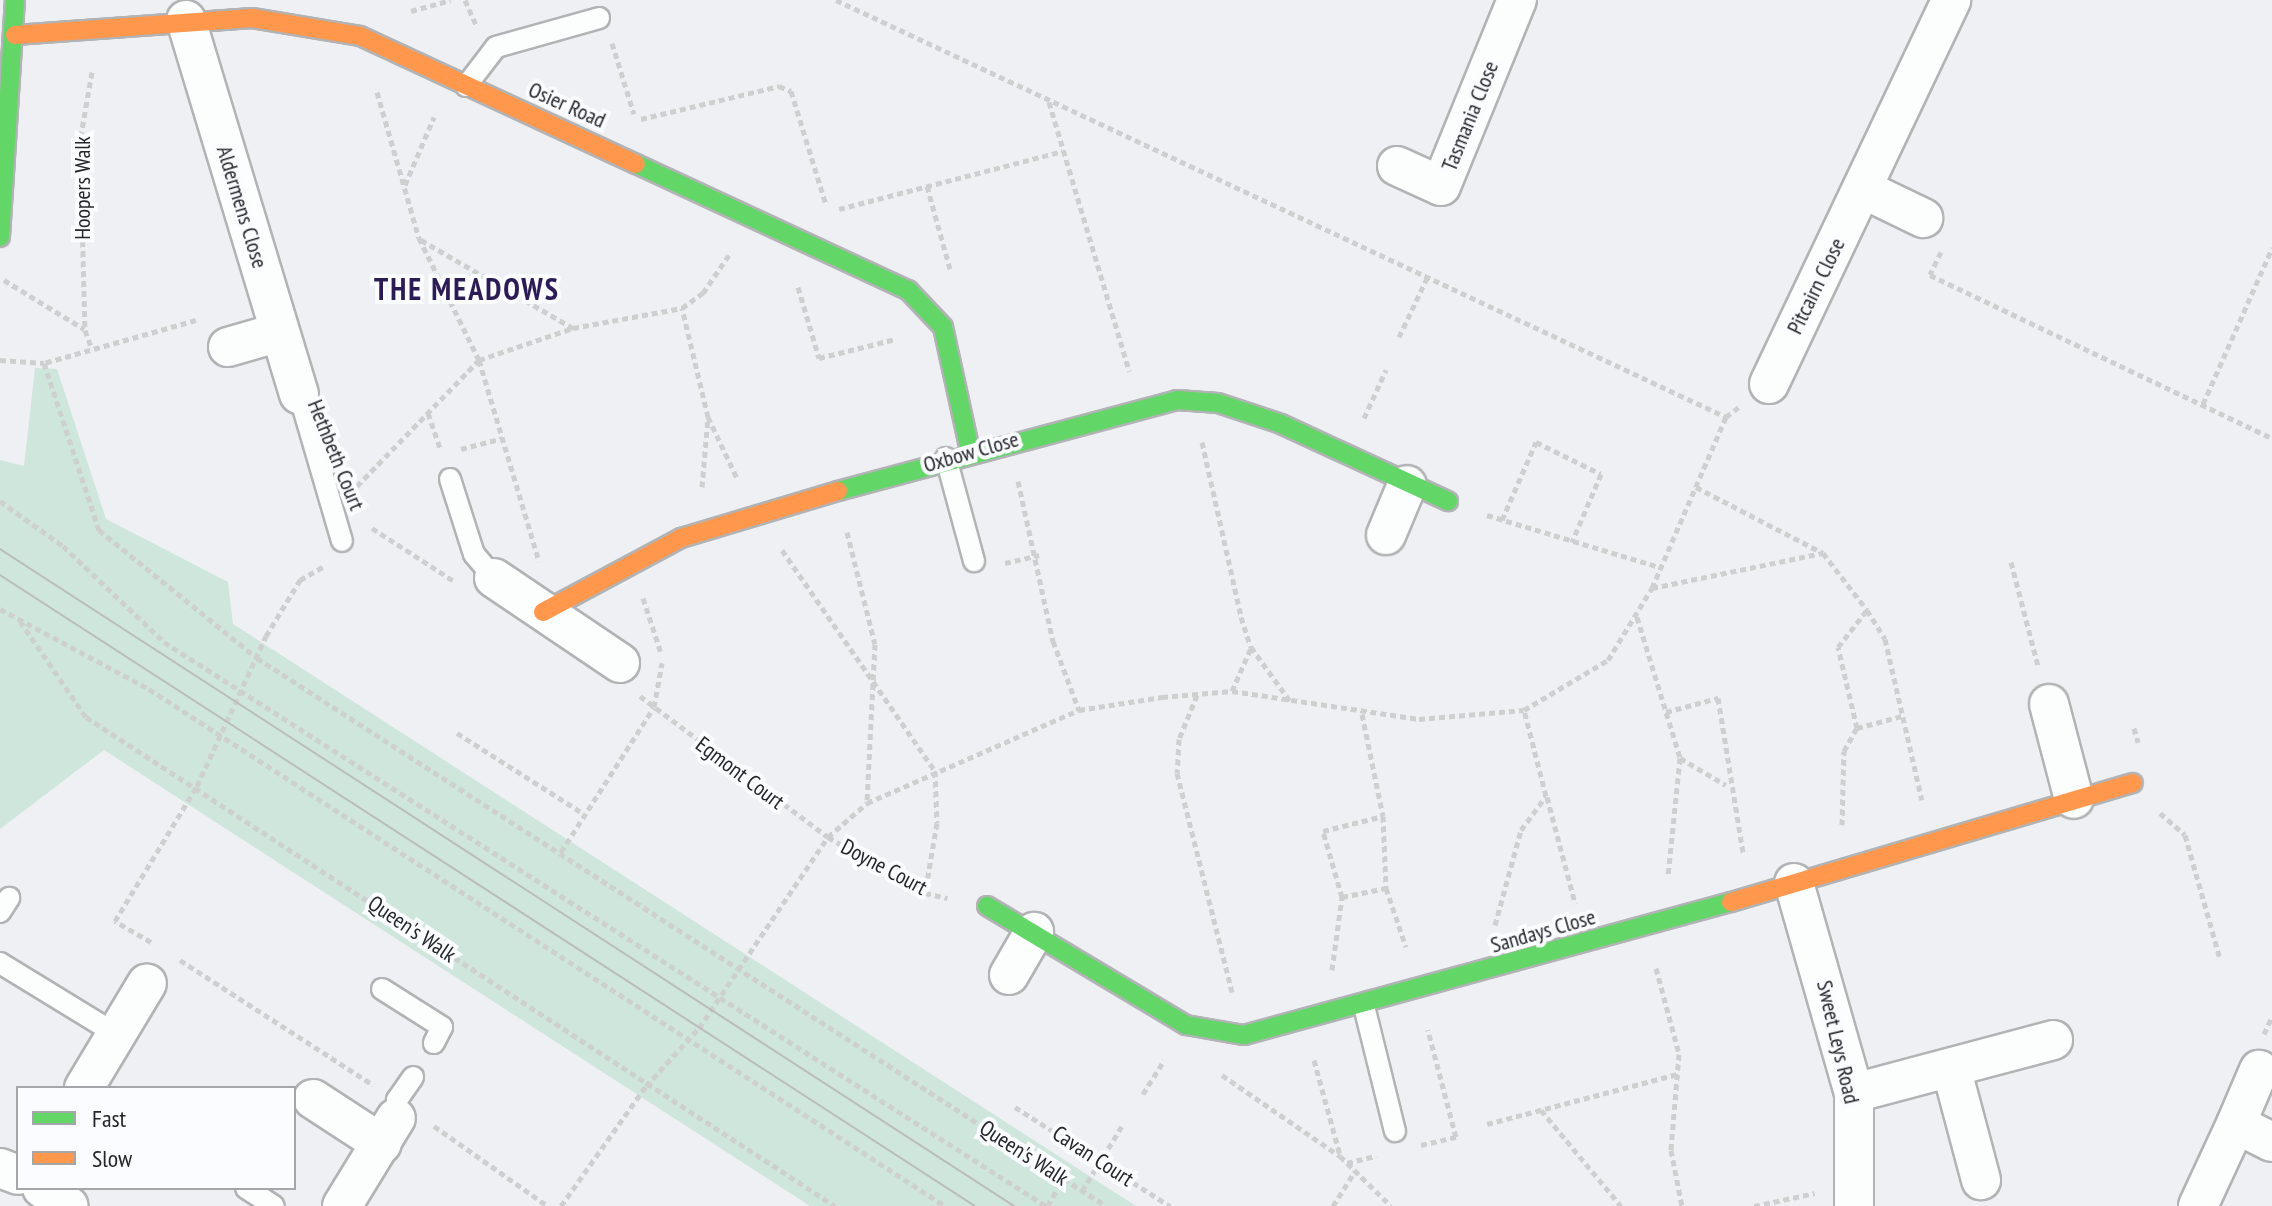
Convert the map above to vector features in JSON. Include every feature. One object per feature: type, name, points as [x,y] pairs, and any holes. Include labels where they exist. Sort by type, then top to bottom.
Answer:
[{"type":"street","points":[[0,237],[15,0]]},
{"type":"street","name":"Tasmania Close","points":[[1397,166],[1441,186],[1517,0]]},
{"type":"street","name":"Pitcairn Close","points":[[1769,384],[1951,0]]},
{"type":"street","name":"Osier Road","points":[[15,35],[186,20],[277,19],[360,36],[908,290],[943,327]]},
{"type":"street","name":"Aldermens Close","points":[[186,20],[299,394]]},
{"type":"street","points":[[1863,189],[1923,218]]},
{"type":"street","points":[[943,327],[970,451]]},
{"type":"street","points":[[220,332],[280,332]]},
{"type":"street","name":"Oxbow Close","points":[[548,608],[630,559],[701,532],[970,451],[1139,406],[1191,398],[1281,424],[1407,485],[1448,501]]},
{"type":"street","points":[[1386,535],[1407,485]]},
{"type":"street","points":[[494,578],[548,608],[620,663]]},
{"type":"street","points":[[2049,704],[2074,799]]},
{"type":"street","name":"Sandays Close","points":[[987,906],[1186,1025],[1244,1035],[1304,1024],[1654,925],[2133,783]]},
{"type":"street","name":"Sweet Leys Road","points":[[1794,883],[1854,1093],[1855,1197]]},
{"type":"street","points":[[1009,975],[1034,932]]},
{"type":"street","points":[[85,1086],[147,983]]},
{"type":"street","points":[[1854,1093],[1952,1071],[2053,1040]]},
{"type":"street","points":[[2198,1206],[2259,1070]]},
{"type":"street","points":[[1952,1071],[1981,1180]]},
{"type":"street","points":[[313,1099],[392,1121],[342,1206]]},
{"type":"street","points":[[2236,1124],[2272,1142]]},
{"type":"street","points":[[45,1190],[69,1206]]},
{"type":"lane","points":[[458,82],[496,47],[604,25]]},
{"type":"lane","name":"Hethbeth Court","points":[[299,394],[342,541]]},
{"type":"lane","points":[[946,458],[974,561]]},
{"type":"lane","points":[[450,479],[474,554],[494,578]]},
{"type":"lane","points":[[0,963],[116,1034]]},
{"type":"lane","points":[[382,989],[442,1027],[434,1043]]},
{"type":"lane","points":[[1364,1006],[1395,1131]]},
{"type":"lane","points":[[392,1121],[413,1077]]},
{"type":"lane","points":[[249,1190],[274,1206]]},
{"type":"path","points":[[836,0],[1726,417]]},
{"type":"path","points":[[604,25],[650,169]]},
{"type":"path","name":"Hoopers Walk","points":[[92,349],[85,330],[80,141],[100,28]]},
{"type":"path","points":[[360,36],[419,238],[479,360],[548,608]]},
{"type":"path","points":[[404,186],[458,82]]},
{"type":"path","points":[[636,121],[779,86],[791,91],[799,108],[828,212],[1063,151]]},
{"type":"path","points":[[1049,102],[1139,406]]},
{"type":"path","points":[[927,186],[951,273]]},
{"type":"path","points":[[450,479],[428,413],[479,360],[573,328],[682,308],[721,272],[750,218]]},
{"type":"path","points":[[1923,218],[1950,232],[1930,275],[2272,438]]},
{"type":"path","points":[[782,232],[819,358],[943,327]]},
{"type":"path","points":[[419,238],[573,328]]},
{"type":"path","points":[[2203,404],[2272,248]]},
{"type":"path","points":[[0,277],[85,330]]},
{"type":"path","points":[[1399,337],[1427,278]]},
{"type":"path","points":[[682,308],[708,417],[755,516],[871,670],[935,771],[937,823],[925,893]]},
{"type":"path","points":[[0,360],[44,363],[92,349],[220,332]]},
{"type":"path","name":"Queen's Walk","points":[[44,363],[99,530],[257,658],[1106,1206]]},
{"type":"path","points":[[561,1206],[646,1086],[688,1038],[828,837],[867,803],[1079,710],[1232,691],[1419,719],[1524,710],[1608,660],[1662,568],[1726,417],[1769,384]]},
{"type":"path","points":[[1191,398],[1251,647],[1291,702]]},
{"type":"path","name":"Hethbeth Court","points":[[343,481],[348,495],[428,413]]},
{"type":"path","points":[[701,532],[708,417]]},
{"type":"path","points":[[443,453],[503,438]]},
{"type":"path","points":[[1007,442],[1041,565],[1053,641],[1079,710]]},
{"type":"path","points":[[1502,520],[1536,442],[1601,474],[1572,542]]},
{"type":"path","points":[[1696,487],[1823,553],[1867,610],[1885,639],[1931,841]]},
{"type":"path","points":[[835,493],[869,609],[871,670],[867,803]]},
{"type":"path","points":[[0,501],[63,546],[164,642],[243,689],[1047,1206],[1063,1178]]},
{"type":"path","points":[[1448,501],[1662,568]]},
{"type":"path","name":"Hethbeth Court","points":[[363,520],[469,590],[494,578]]},
{"type":"path","points":[[1652,588],[1823,553]]},
{"type":"path","points":[[561,852],[654,707],[664,682],[660,647],[630,559]]},
{"type":"path","points":[[2011,562],[2049,704]]},
{"type":"path","points":[[224,986],[115,921],[197,786],[257,658],[296,587]]},
{"type":"path","points":[[0,609],[221,735],[945,1206]]},
{"type":"path","points":[[1840,869],[1844,751],[1857,728],[1838,647],[1867,610]]},
{"type":"path","points":[[1636,616],[1680,758],[1654,925],[1678,1074],[1671,1150],[1682,1206]]},
{"type":"path","name":"Queen's Walk","points":[[20,620],[86,717],[197,786],[646,1086],[835,1206]]},
{"type":"path","points":[[1232,691],[1251,647]]},
{"type":"path","points":[[1197,695],[1179,739],[1177,773],[1244,1035]]},
{"type":"path","points":[[1666,712],[1718,698],[1727,786],[1753,895]]},
{"type":"path","name":"Egmont Court","points":[[654,707],[828,837]]},
{"type":"path","points":[[1524,710],[1586,943]]},
{"type":"path","points":[[1857,728],[1902,716]]},
{"type":"path","points":[[2134,728],[2142,754]]},
{"type":"path","points":[[457,733],[584,814]]},
{"type":"path","points":[[1680,758],[1727,786]]},
{"type":"path","points":[[1482,972],[1521,830],[1546,796]]},
{"type":"path","points":[[2157,804],[2185,835],[2220,959]]},
{"type":"path","points":[[1326,1017],[1342,897],[1323,831],[1383,816]]},
{"type":"path","name":"Doyne Court","points":[[828,837],[925,893],[987,906]]},
{"type":"path","points":[[1342,897],[1386,888]]},
{"type":"path","points":[[1304,1024],[1340,1156]]},
{"type":"path","points":[[1143,1094],[1168,1053]]},
{"type":"path","points":[[1214,1070],[1340,1156],[1391,1206]]},
{"type":"path","points":[[1487,1124],[1678,1074]]},
{"type":"path","name":"Cavan Court","points":[[1015,1107],[1170,1206]]},
{"type":"path","points":[[1541,1110],[1621,1206]]},
{"type":"path","points":[[1082,1191],[1122,1126]]},
{"type":"path","points":[[1333,1206],[1355,1171]]},
{"type":"path","points":[[1754,1206],[1855,1197]]},
{"type":"green space","points":[[35,368],[57,369],[106,519],[228,582],[233,624],[1136,1206],[810,1206],[104,750],[0,829],[0,460],[24,466]]},
{"type":"tram line","points":[[0,549],[1014,1206]]},
{"type":"tram line","points":[[0,575],[975,1206]]},
{"type":"traffic: fast","points":[[0,237],[15,0]]},
{"type":"traffic: fast","points":[[636,164],[908,290],[943,327],[970,451]]},
{"type":"traffic: fast","points":[[838,491],[1177,400],[1218,403],[1281,424],[1448,501]]},
{"type":"traffic: fast","points":[[987,906],[1186,1025],[1244,1035],[1731,902]]},
{"type":"traffic: slow","points":[[15,35],[252,18],[360,36],[636,164]]},
{"type":"traffic: slow","points":[[543,612],[681,538],[838,491]]},
{"type":"traffic: slow","points":[[1731,902],[2133,783]]},
{"type":"district","name":"THE MEADOWS","points":[[467,289]]}]
